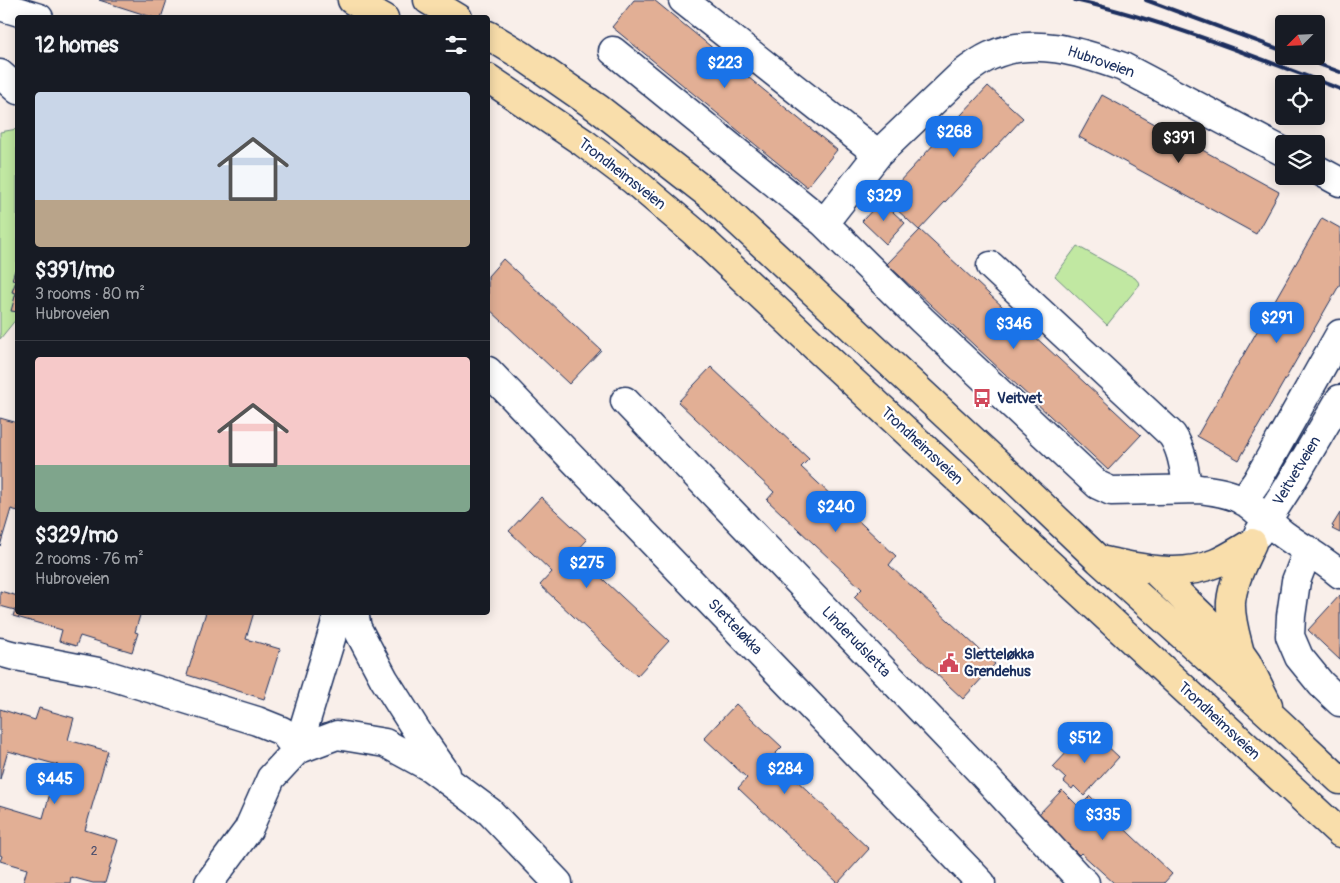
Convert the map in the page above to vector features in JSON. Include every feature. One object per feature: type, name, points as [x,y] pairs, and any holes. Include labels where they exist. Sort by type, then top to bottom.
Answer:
[{"type":"highway","points":[[352,0],[379,15]]},
{"type":"highway","points":[[428,0],[453,15]]},
{"type":"highway","points":[[490,36],[521,55],[599,109],[712,197],[1099,560],[1340,780]]},
{"type":"highway","name":"Trondheimsveien","points":[[490,79],[584,143],[633,180],[693,231],[1340,833]]},
{"type":"highway","points":[[1099,560],[1154,570],[1181,572],[1218,563],[1252,543]]},
{"type":"highway","points":[[1240,652],[1232,620],[1231,603],[1237,578],[1252,543]]},
{"type":"highway","points":[[1154,570],[1240,652],[1275,719]]},
{"type":"street","points":[[683,0],[878,154]]},
{"type":"street","points":[[0,6],[29,15]]},
{"type":"street","name":"Hubroveien","points":[[824,223],[878,154],[960,75],[991,55],[1014,49],[1033,46],[1064,49],[1123,67],[1275,147]]},
{"type":"street","points":[[613,52],[824,223],[922,320],[1098,485],[1111,491],[1188,489],[1214,491],[1232,496],[1243,501],[1282,533],[1340,574]]},
{"type":"street","points":[[0,74],[15,87]]},
{"type":"street","points":[[1325,174],[1340,182]]},
{"type":"street","points":[[992,266],[1172,435],[1180,451],[1188,489]]},
{"type":"street","points":[[1243,501],[1257,481],[1340,334]]},
{"type":"street","name":"Sletteløkka","points":[[490,373],[981,883]]},
{"type":"street","name":"Veitvetveien","points":[[1252,543],[1268,520],[1340,399]]},
{"type":"street","name":"Linderudsletta","points":[[625,402],[1085,883]]},
{"type":"street","points":[[1308,550],[1296,581],[1290,616],[1290,636],[1299,657],[1321,684],[1340,702]]},
{"type":"street","points":[[209,883],[248,830],[271,778],[297,750],[338,615]]},
{"type":"street","points":[[355,615],[357,628],[384,679],[420,736],[455,785]]},
{"type":"street","points":[[0,652],[98,672],[257,721],[282,732],[297,750]]},
{"type":"street","points":[[297,750],[337,735],[385,743],[432,768],[490,812],[558,883]]},
{"type":"green space","points":[[15,129],[15,320],[0,339],[0,132]]},
{"type":"green space","points":[[1077,246],[1135,278],[1140,284],[1107,325],[1055,276]]},
{"type":"building","points":[[99,0],[167,0],[162,15],[146,15]]},
{"type":"building","points":[[634,0],[654,0],[837,150],[807,187],[612,27]]},
{"type":"building","points":[[988,86],[1023,118],[919,230],[884,198]]},
{"type":"building","points":[[1102,95],[1279,192],[1256,234],[1079,137]]},
{"type":"building","points":[[881,201],[905,223],[886,244],[862,221]]},
{"type":"building","points":[[1322,218],[1340,228],[1340,284],[1239,460],[1197,436]]},
{"type":"building","points":[[920,230],[1141,435],[1108,470],[887,264]]},
{"type":"building","points":[[503,259],[601,350],[569,384],[490,310],[490,274]]},
{"type":"building","points":[[15,270],[15,281],[12,280]]},
{"type":"building","points":[[15,297],[15,312],[11,311]]},
{"type":"building","points":[[711,367],[809,459],[801,467],[896,556],[889,565],[995,664],[963,699],[854,597],[862,589],[767,500],[774,492],[678,402]]},
{"type":"building","points":[[0,418],[15,422],[15,510],[11,509],[0,546]]},
{"type":"building","points":[[541,497],[587,540],[575,553],[669,641],[637,676],[540,585],[552,572],[509,531]]},
{"type":"building","points":[[1340,513],[1340,533],[1332,529],[1334,527],[1332,526]]},
{"type":"building","points":[[0,591],[15,595],[15,610],[0,606]]},
{"type":"building","points":[[1340,595],[1340,660],[1308,630]]},
{"type":"building","points":[[15,610],[15,615],[140,615],[135,632],[138,633],[132,652],[80,636],[76,646],[59,641],[62,630],[13,616]]},
{"type":"building","points":[[205,615],[253,615],[246,639],[280,649],[264,699],[187,675]]},
{"type":"building","points":[[736,704],[782,747],[772,757],[869,849],[838,883],[738,788],[747,778],[704,738]]},
{"type":"building","points":[[39,708],[74,718],[68,740],[108,751],[85,830],[118,840],[105,883],[93,883],[71,877],[70,883],[23,883],[27,869],[0,861],[2,856],[0,855],[0,805],[43,818],[58,765],[8,751],[0,779],[0,709],[35,720]]},
{"type":"building","points":[[1085,733],[1100,747],[1104,743],[1119,757],[1084,796],[1074,786],[1072,789],[1064,782],[1066,779],[1053,767]]},
{"type":"building","points":[[1062,790],[1079,807],[1090,796],[1172,874],[1164,883],[1114,883],[1081,853],[1079,855],[1037,816]]},
{"type":"railway","points":[[1075,0],[1109,8],[1176,29],[1340,89]]},
{"type":"railway","points":[[1146,0],[1275,48]]},
{"type":"railway","points":[[1321,65],[1340,72]]},
{"type":"place","name":"Veitvet","points":[[982,398]]},
{"type":"place","name":"Sletteløkka Grendehus","points":[[949,663]]}]
